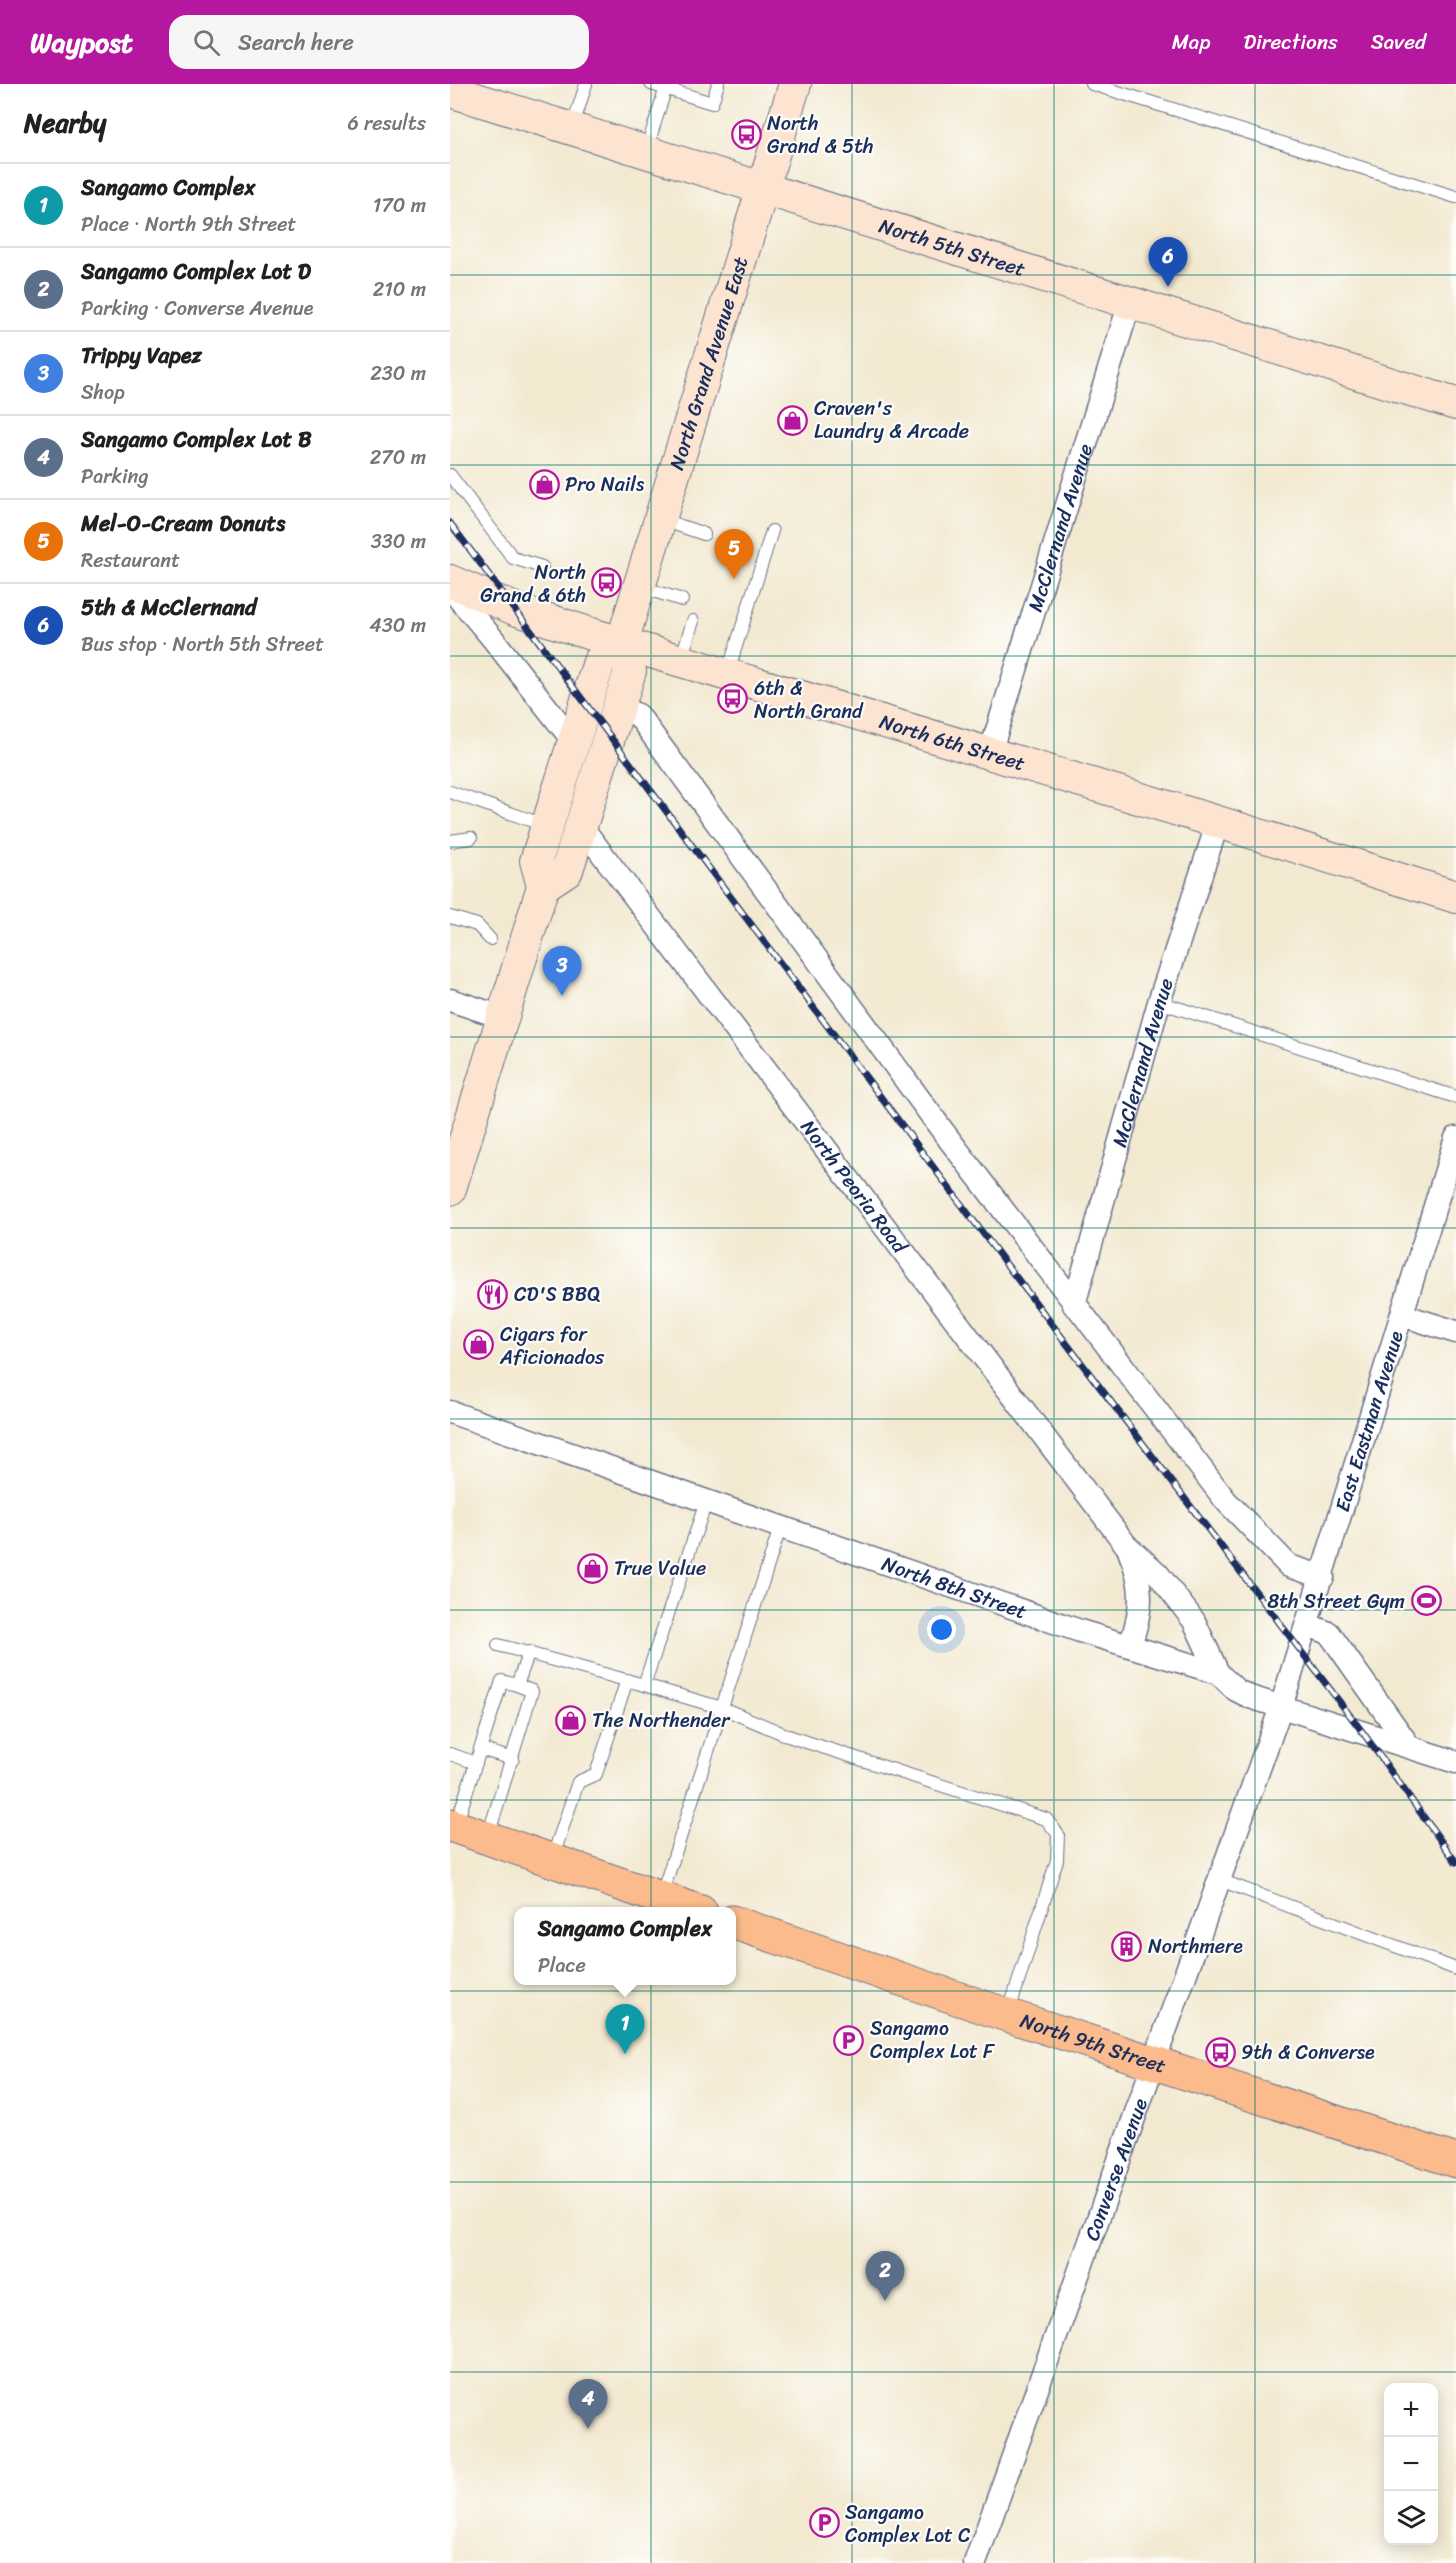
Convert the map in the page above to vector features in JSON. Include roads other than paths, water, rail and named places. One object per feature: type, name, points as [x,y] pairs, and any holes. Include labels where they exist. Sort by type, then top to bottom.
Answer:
[{"type":"main road","name":"North Grand Avenue East","points":[[622,642],[795,84]]},
{"type":"main road","name":"North 5th Street","points":[[450,91],[1456,404]]},
{"type":"main road","name":"North 6th Street","points":[[450,581],[515,609],[1218,822],[1456,897]]},
{"type":"main road","points":[[450,1189],[543,886],[536,861],[573,742],[599,662],[622,642],[630,671],[567,870],[543,886]]},
{"type":"main road","points":[[453,1826],[690,1907]]},
{"type":"main road","name":"North 9th Street","points":[[736,1923],[1155,2064],[1456,2161]]},
{"type":"street","name":"McClernand Avenue","points":[[990,753],[1130,302]]},
{"type":"street","points":[[450,588],[573,742]]},
{"type":"street","points":[[618,708],[638,715],[945,1134],[1074,1305],[1151,1400],[1226,1501],[1289,1566],[1323,1577]]},
{"type":"street","name":"McClernand Avenue","points":[[1074,1305],[1159,1002],[1218,822]]},
{"type":"street","name":"North Peoria Road","points":[[581,826],[1126,1545],[1158,1574],[1194,1621],[1218,1673]]},
{"type":"street","points":[[450,1000],[502,1017]]},
{"type":"street","name":"East Eastman Avenue","points":[[1281,1707],[1323,1577],[1456,1138]]},
{"type":"street","points":[[1402,1315],[1456,1332]]},
{"type":"street","name":"North 8th Street","points":[[450,1412],[780,1528],[1130,1646],[1218,1673],[1236,1690],[1281,1707],[1456,1762]]},
{"type":"street","name":"North Peoria Road","points":[[1126,1545],[1140,1575],[1140,1614],[1130,1646]]},
{"type":"street","points":[[1308,1625],[1329,1633],[1409,1746]]},
{"type":"street","name":"Converse Avenue","points":[[975,2563],[1281,1707]]},
{"type":"lane","points":[[572,129],[586,84]]},
{"type":"lane","points":[[651,84],[667,86],[712,103],[718,84]]},
{"type":"lane","points":[[1092,84],[1456,197]]},
{"type":"lane","points":[[646,152],[667,86]]},
{"type":"lane","points":[[450,475],[513,558],[542,567]]},
{"type":"lane","points":[[660,519],[704,534]]},
{"type":"lane","points":[[727,675],[772,531]]},
{"type":"lane","points":[[639,586],[682,600]]},
{"type":"lane","points":[[681,660],[693,621]]},
{"type":"lane","points":[[450,792],[547,826]]},
{"type":"lane","points":[[450,841],[471,838]]},
{"type":"lane","points":[[450,916],[477,925],[490,939]]},
{"type":"lane","points":[[1159,1002],[1456,1097]]},
{"type":"lane","points":[[644,1685],[706,1502]]},
{"type":"lane","points":[[661,1897],[780,1528]]},
{"type":"lane","points":[[498,1644],[722,1708],[791,1737],[1046,1820],[1058,1834],[1057,1860],[1007,2015]]},
{"type":"lane","points":[[517,1685],[529,1652]]},
{"type":"lane","points":[[551,1860],[578,1782],[596,1774],[627,1680]]},
{"type":"lane","points":[[453,1826],[502,1681],[517,1685],[532,1691],[488,1837]]},
{"type":"lane","points":[[480,1749],[513,1760]]},
{"type":"lane","points":[[450,1754],[476,1763]]},
{"type":"lane","points":[[1220,1880],[1456,1969]]},
{"type":"railway","points":[[450,523],[1003,1260],[1361,1730],[1456,1862]]},
{"type":"place","name":"North Grand & 5th","points":[[746,134]]},
{"type":"place","name":"5th & McClernand","points":[[1168,287]]},
{"type":"place","name":"Craven's Laundry & Arcade","points":[[793,420]]},
{"type":"place","name":"Pro Nails","points":[[544,484]]},
{"type":"place","name":"Mel-O-Cream Donuts","points":[[734,579]]},
{"type":"place","name":"North Grand & 6th","points":[[607,583]]},
{"type":"place","name":"6th & North Grand","points":[[733,699]]},
{"type":"place","name":"Trippy Vapez","points":[[562,996]]},
{"type":"place","name":"CD'S BBQ","points":[[493,1294]]},
{"type":"place","name":"Cigars for Aficionados","points":[[479,1345]]},
{"type":"place","name":"True Value","points":[[593,1568]]},
{"type":"place","name":"8th Street Gym","points":[[1426,1601]]},
{"type":"place","name":"The Northender","points":[[571,1720]]},
{"type":"place","name":"Northmere","points":[[1127,1946]]},
{"type":"place","name":"Sangamo Complex Lot F","points":[[849,2040]]},
{"type":"place","name":"9th & Converse","points":[[1220,2052]]},
{"type":"place","name":"Sangamo Complex","points":[[625,2054]]},
{"type":"place","name":"Sangamo Complex Lot D","points":[[885,2301]]},
{"type":"place","name":"Sangamo Complex Lot B","points":[[588,2429]]},
{"type":"place","name":"Sangamo Complex Lot C","points":[[824,2523]]}]
